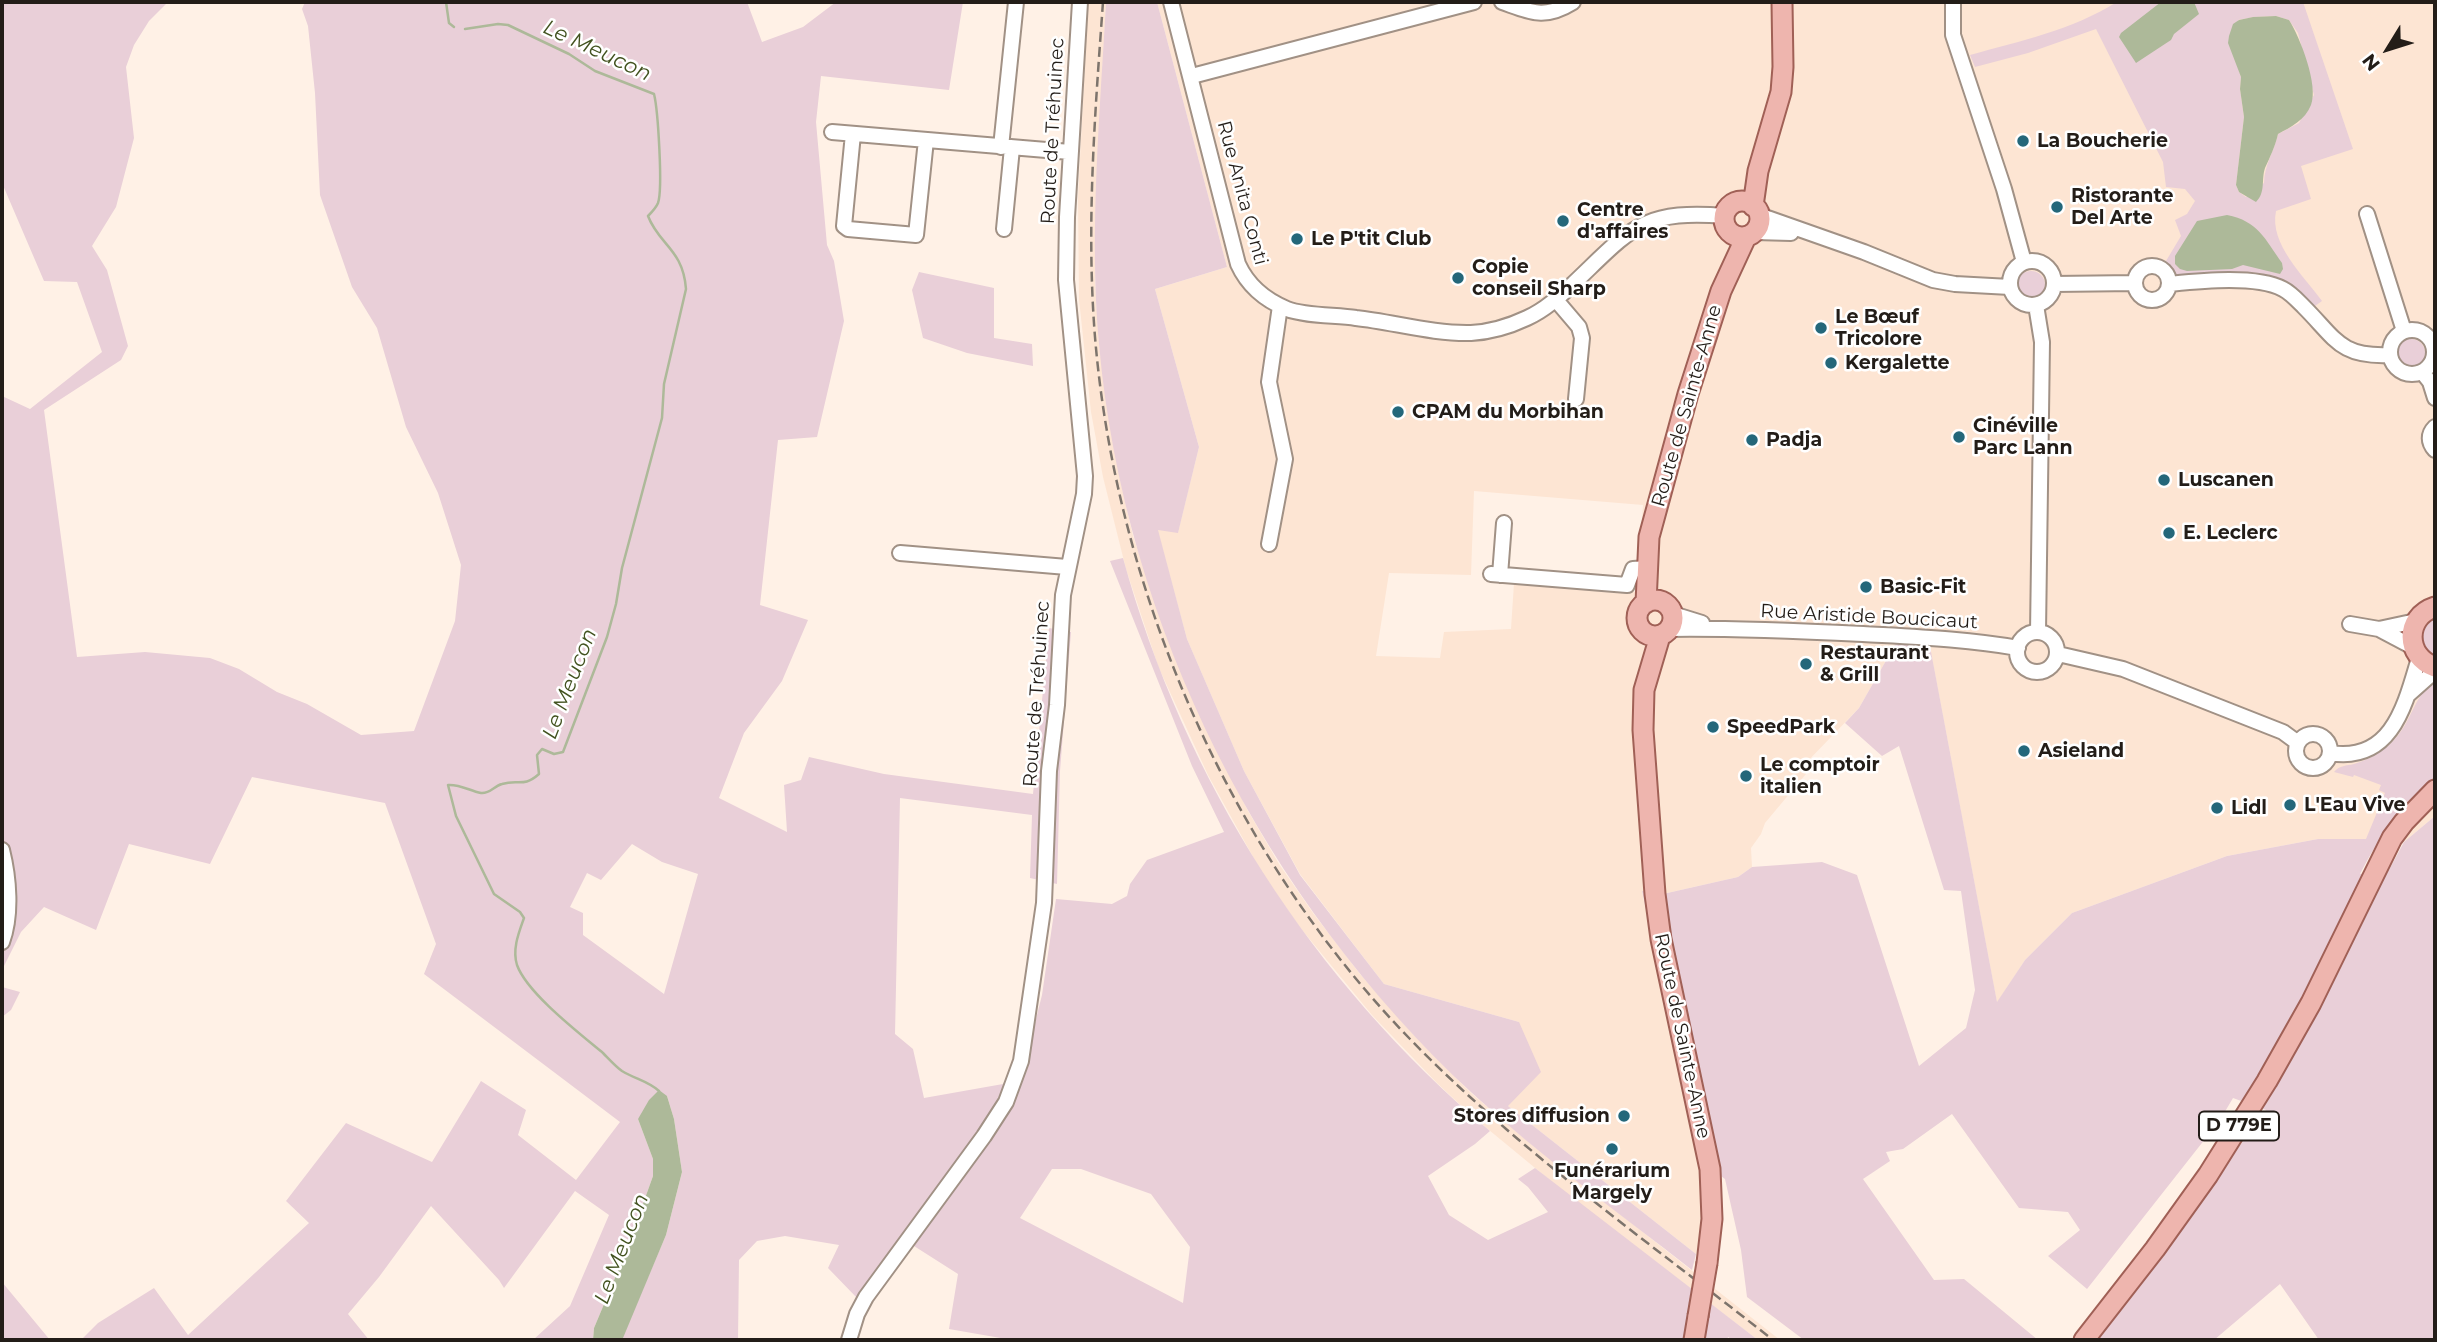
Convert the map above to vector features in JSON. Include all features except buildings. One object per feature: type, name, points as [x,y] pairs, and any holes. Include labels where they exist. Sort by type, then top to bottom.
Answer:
[{"type":"main road","name":"Route de Sainte-Anne","points":[[1659,619],[1648,568],[1649,537],[1688,394],[1756,181],[1781,92],[1782,2]]},
{"type":"main road","name":"Route de Sainte-Anne","points":[[1654,520],[1659,619],[1638,697],[1661,939],[1710,1169],[1712,1219],[1694,1340]]},
{"type":"main road","points":[[2426,661],[2412,638],[2429,608]]},
{"type":"main road","name":"D 779E","points":[[2084,1340],[2208,1175],[2267,1081],[2311,1003],[2392,838],[2435,790]]},
{"type":"street","points":[[1004,229],[1006,147],[1016,2]]},
{"type":"street","name":"Route de Tréhuinec","points":[[849,1340],[857,1314],[866,1297],[1006,1102],[1021,1061],[1044,903],[1049,771],[1057,705],[1063,595],[1084,494],[1085,476],[1066,280],[1070,152],[1080,2]]},
{"type":"street","name":"Rue Anita Conti","points":[[1171,2],[1238,264],[1255,291],[1290,310],[1454,333],[1487,332],[1529,317],[1556,300],[1611,247],[1649,221],[1688,213],[1743,220],[1810,234],[1933,280],[2010,288]]},
{"type":"street","points":[[1192,76],[1474,2]]},
{"type":"street","points":[[1502,2],[1545,14],[1562,9],[1573,2]]},
{"type":"street","points":[[1953,2],[1953,35],[2004,189],[2024,262]]},
{"type":"street","points":[[832,132],[1070,152]]},
{"type":"street","points":[[853,134],[844,226],[848,229],[916,235],[926,141]]},
{"type":"street","points":[[2367,214],[2404,331]]},
{"type":"street","points":[[2024,262],[2045,265],[2053,276],[2054,284],[2049,298],[2036,305],[2022,303],[2010,288],[2011,275],[2024,262]]},
{"type":"street","points":[[2153,266],[2163,270],[2170,284],[2162,298],[2152,301],[2138,293],[2135,283],[2143,269],[2153,266]]},
{"type":"street","points":[[2170,284],[2227,280],[2283,289],[2344,348],[2359,355],[2389,355]]},
{"type":"street","points":[[2054,284],[2135,283]]},
{"type":"street","points":[[1556,300],[1579,327],[1582,338],[1576,399]]},
{"type":"street","points":[[2036,305],[2043,364],[2038,632]]},
{"type":"street","points":[[1269,544],[1285,459],[1269,382],[1280,306]]},
{"type":"street","points":[[2404,331],[2419,331],[2433,339],[2432,362],[2422,372],[2401,372],[2391,362],[2389,355],[2392,341],[2404,331]]},
{"type":"street","points":[[2422,372],[2430,382],[2435,398]]},
{"type":"street","points":[[2435,427],[2430,440],[2435,450]]},
{"type":"street","points":[[1504,523],[1496,574],[1627,585],[1633,569],[1648,568]]},
{"type":"street","points":[[900,553],[1068,567]]},
{"type":"street","points":[[2379,629],[2429,608]]},
{"type":"street","name":"Rue Aristide Boucicaut","points":[[1659,619],[1717,628],[1973,640],[2018,648]]},
{"type":"street","points":[[2330,753],[2362,751],[2381,742],[2393,727],[2426,661],[2379,629],[2350,624]]},
{"type":"street","points":[[2038,632],[2052,639],[2058,654],[2050,668],[2035,672],[2021,663],[2018,648],[2025,636],[2038,632]]},
{"type":"street","points":[[2058,654],[2123,669],[2283,732],[2298,743]]},
{"type":"street","points":[[2317,735],[2328,744],[2328,758],[2321,766],[2306,767],[2298,760],[2298,743],[2306,736],[2317,735]]},
{"type":"street","points":[[2,850],[8,892],[2,942]]},
{"type":"shaded area","points":[[2,2],[168,2],[149,21],[134,45],[126,67],[134,138],[116,207],[92,246],[107,270],[128,346],[121,360],[44,410],[77,657],[145,652],[210,658],[239,669],[277,692],[307,704],[361,735],[414,731],[455,621],[461,565],[438,493],[406,427],[377,328],[352,287],[320,195],[315,93],[308,26],[302,9],[305,2],[747,2],[762,42],[803,27],[836,2],[963,2],[949,90],[821,76],[816,122],[827,245],[834,261],[844,321],[817,437],[778,440],[760,605],[808,620],[782,681],[744,733],[719,798],[787,832],[784,785],[801,780],[809,757],[884,774],[1033,794],[1049,628],[1071,632],[1060,771],[1057,884],[1030,878],[1032,815],[900,798],[895,1034],[913,1049],[924,1098],[1003,1084],[1026,1059],[1042,995],[1056,899],[1112,904],[1127,896],[1130,884],[1147,860],[1224,832],[1192,766],[1110,561],[1123,558],[1149,641],[1181,721],[1219,798],[1263,872],[1312,943],[1367,1010],[1426,1073],[1490,1131],[1428,1176],[1449,1215],[1488,1240],[1548,1212],[1518,1179],[1535,1168],[1758,1340],[1733,1340],[1728,1337],[1727,1340],[1012,1340],[949,1329],[958,1274],[903,1239],[857,1298],[828,1268],[839,1245],[785,1236],[757,1241],[739,1260],[738,1340],[621,1340],[666,1235],[682,1172],[674,1119],[667,1096],[638,1119],[653,1159],[653,1176],[625,1254],[594,1328],[593,1340],[533,1340],[570,1306],[609,1215],[575,1191],[504,1288],[431,1206],[348,1314],[369,1340],[81,1340],[98,1323],[154,1288],[188,1335],[309,1223],[286,1201],[346,1123],[432,1162],[481,1081],[526,1110],[518,1135],[576,1180],[620,1122],[424,974],[436,944],[385,803],[252,777],[210,864],[129,844],[96,930],[44,907],[21,932],[2,970],[2,396],[30,409],[102,352],[77,282],[44,281],[2,183]],"holes":[[[632,844],[662,862],[698,874],[664,994],[583,935],[583,913],[570,907],[587,873],[601,880]],[[1052,1169],[1081,1169],[1151,1194],[1190,1247],[1183,1303],[1020,1218]]]},
{"type":"shaded area","points":[[1088,2],[1106,2],[1095,280],[1099,345],[1120,479],[1133,536],[1170,644],[1193,700],[1248,811],[1279,864],[1360,974],[1414,1035],[1471,1093],[1531,1144],[1780,1340],[1758,1340],[1574,1200],[1472,1116],[1437,1083],[1372,1015],[1298,925],[1263,875],[1208,775],[1158,666],[1126,569],[1103,477],[1091,412],[1079,299],[1078,198]]},
{"type":"shaded area","points":[[1106,2],[1157,2],[1227,267],[1155,289],[1199,447],[1178,533],[1158,530],[1187,639],[1244,771],[1300,875],[1384,984],[1519,1022],[1541,1072],[1508,1106],[1696,1254],[1692,1270],[1498,1117],[1397,1017],[1329,934],[1269,846],[1217,752],[1173,654],[1139,553],[1114,450],[1099,344],[1095,258]]},
{"type":"shaded area","points":[[1157,2],[2435,2],[2435,816],[2404,842],[2318,839],[2227,856],[2072,913],[2025,960],[1997,1003],[1929,642],[1896,643],[1859,708],[1804,765],[1806,774],[1765,823],[1751,848],[1752,867],[1738,877],[1663,894],[1642,892],[1699,1160],[1705,1223],[1696,1254],[1508,1106],[1519,1022],[1384,984],[1300,874],[1244,771],[1187,639],[1157,529],[1178,532],[1199,447],[1155,289],[1227,267]],"holes":[[[1474,491],[1643,505],[1637,592],[1514,583],[1511,629],[1444,632],[1440,658],[1376,656],[1389,573],[1471,575]]]},
{"type":"shaded area","points":[[2117,2],[2303,2],[2353,149],[2301,166],[2311,199],[2276,211],[2275,223],[2290,259],[2322,301],[2315,306],[2291,284],[2265,274],[2236,272],[2177,275],[2166,261],[2181,236],[2175,220],[2187,214],[2195,201],[2185,189],[2166,187],[2163,162],[2096,29],[2028,53],[1975,67],[1970,55],[2045,34],[2100,12]],"holes":[[[2276,16],[2289,20],[2298,33],[2314,95],[2299,123],[2278,134],[2264,183],[2246,197],[2239,192],[2236,185],[2244,117],[2241,77],[2233,52],[2238,20]]]},
{"type":"shaded area","points":[[2161,2],[2194,2],[2199,14],[2174,34],[2171,40],[2136,63],[2119,37]]},
{"type":"shaded area","points":[[2276,16],[2289,20],[2298,38],[2307,62],[2313,97],[2305,115],[2278,134],[2265,168],[2261,194],[2256,202],[2239,192],[2236,185],[2244,117],[2241,77],[2228,43],[2233,24],[2239,20]]},
{"type":"shaded area","points":[[2227,215],[2254,226],[2260,232],[2282,263],[2280,274],[2243,265],[2232,269],[2187,271],[2175,264],[2175,256],[2197,221]]},
{"type":"shaded area","points":[[2031,271],[2041,275],[2045,285],[2041,295],[2031,299],[2021,295],[2017,285],[2021,275]]},
{"type":"shaded area","points":[[919,272],[994,288],[994,338],[1032,344],[1033,366],[967,353],[923,338],[912,290]]},
{"type":"shaded area","points":[[2411,339],[2421,343],[2425,353],[2421,363],[2411,367],[2401,363],[2397,353],[2401,343]]},
{"type":"shaded area","points":[[2435,619],[2435,655],[2426,647],[2423,637],[2426,627]]},
{"type":"shaded area","points":[[1929,641],[1997,1002],[2025,960],[2072,913],[2227,856],[2318,839],[2366,839],[2385,793],[2379,790],[2381,785],[2354,775],[2353,777],[2334,772],[2341,767],[2370,758],[2392,742],[2435,678],[2435,779],[2411,800],[2392,822],[2360,874],[2389,870],[2404,842],[2435,816],[2435,1340],[2319,1340],[2280,1284],[2214,1340],[2097,1340],[2266,1110],[2233,1098],[2220,1120],[2087,1289],[2048,1256],[2080,1230],[2068,1212],[2019,1208],[1952,1114],[1903,1149],[1886,1152],[1890,1161],[1863,1179],[1934,1280],[1964,1279],[2038,1340],[1804,1340],[1747,1297],[1741,1250],[1725,1179],[1699,1160],[1642,891],[1663,894],[1738,877],[1752,867],[1822,862],[1857,875],[1919,1066],[1966,1028],[1975,990],[1961,891],[1944,890],[1899,746],[1882,756],[1845,723],[1859,708],[1896,643]]},
{"type":"shaded area","points":[[2,987],[20,992],[11,1010],[2,1017]]},
{"type":"shaded area","points":[[659,1090],[667,1096],[674,1119],[682,1172],[666,1235],[623,1338],[593,1340],[594,1328],[625,1254],[653,1176],[653,1159],[638,1119],[649,1100]]},
{"type":"shaded area","points":[[2,1282],[50,1340],[2,1340]]},
{"type":"waterway","name":"Le Meucon","points":[[446,2],[449,23],[454,27]]},
{"type":"waterway","name":"Le Meucon","points":[[465,29],[508,25],[569,54],[595,71],[654,94],[660,182],[657,205],[648,216],[658,234],[676,256],[686,289],[664,384],[662,418],[622,568],[607,637],[563,752],[554,754],[542,749],[537,755],[539,774],[525,782],[502,784],[484,793],[448,785],[456,816],[494,894],[520,912],[524,918],[515,953],[517,965],[531,988],[619,1069],[659,1091]]},
{"type":"railway","points":[[1103,2],[1091,253],[1095,337],[1107,433],[1128,528],[1157,623],[1193,715],[1237,803],[1288,888],[1346,966],[1410,1039],[1496,1120],[1541,1158],[1773,1340]]},
{"type":"place","name":"La Boucherie","points":[[2023,141]]},
{"type":"place","name":"Ristorante Del Arte","points":[[2057,207]]},
{"type":"place","name":"Centre d'affaires","points":[[1563,221]]},
{"type":"place","name":"Le P'tit Club","points":[[1297,239]]},
{"type":"place","name":"Copie conseil Sharp","points":[[1458,278]]},
{"type":"place","name":"Le Bœuf Tricolore","points":[[1821,328]]},
{"type":"place","name":"Kergalette","points":[[1831,363]]},
{"type":"place","name":"CPAM du Morbihan","points":[[1398,412]]},
{"type":"place","name":"Cinéville Parc Lann","points":[[1959,437]]},
{"type":"place","name":"Padja","points":[[1752,440]]},
{"type":"place","name":"Luscanen","points":[[2164,480]]},
{"type":"place","name":"E. Leclerc","points":[[2169,533]]},
{"type":"place","name":"Basic-Fit","points":[[1866,587]]},
{"type":"place","name":"Restaurant & Grill","points":[[1806,664]]},
{"type":"place","name":"SpeedPark","points":[[1713,727]]},
{"type":"place","name":"Asieland","points":[[2024,751]]},
{"type":"place","name":"Le comptoir italien","points":[[1746,776]]},
{"type":"place","name":"L'Eau Vive","points":[[2290,805]]},
{"type":"place","name":"Lidl","points":[[2217,808]]},
{"type":"place","name":"Stores diffusion","points":[[1624,1116]]},
{"type":"place","name":"Funérarium Margely","points":[[1612,1149]]}]
